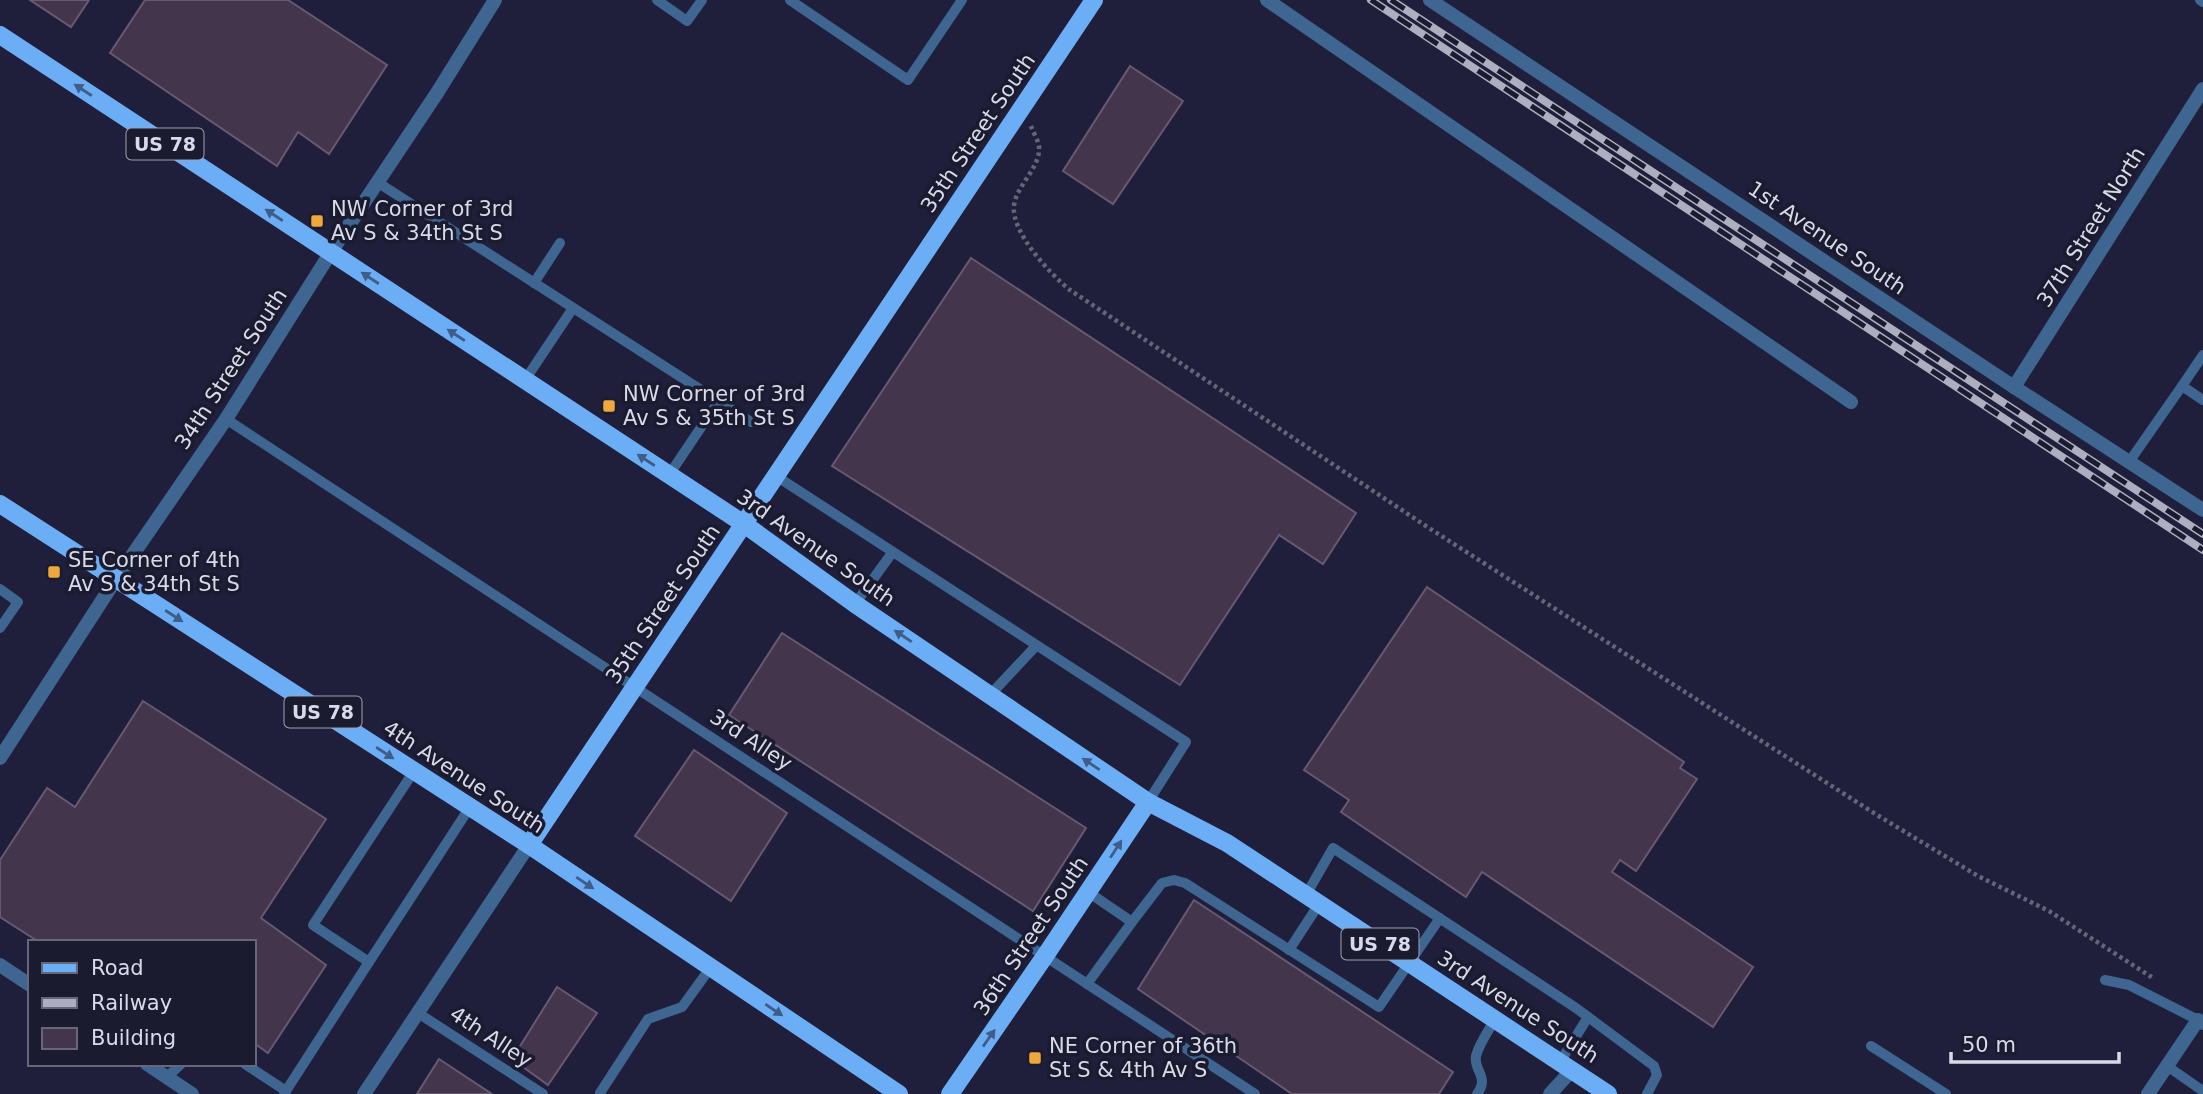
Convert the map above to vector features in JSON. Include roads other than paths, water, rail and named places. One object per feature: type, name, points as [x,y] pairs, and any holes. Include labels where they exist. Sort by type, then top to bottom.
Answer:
[{"type":"main road","name":"35th Street South","points":[[529,845],[1094,0]]},
{"type":"main road","name":"3rd Avenue South","points":[[0,35],[744,524],[855,604],[1147,802],[1227,843],[1608,1094]]},
{"type":"main road","name":"4th Avenue South","points":[[0,504],[529,845],[899,1094]]},
{"type":"main road","name":"36th Street South","points":[[950,1094],[1147,802]]},
{"type":"street","name":"34th Street South","points":[[0,758],[116,579],[226,419],[495,0]]},
{"type":"street","points":[[1267,0],[1850,402]]},
{"type":"street","name":"1st Avenue South","points":[[1430,0],[2203,510]]},
{"type":"street","name":"37th Street North","points":[[2014,387],[2203,89]]},
{"type":"street","name":"35th Street South","points":[[364,1094],[529,845]]},
{"type":"street","points":[[0,965],[28,984]]},
{"type":"street","points":[[2148,1094],[2201,1021]]},
{"type":"street","points":[[150,1066],[192,1094]]},
{"type":"street","points":[[1550,1094],[1566,1066]]},
{"type":"lane","points":[[657,0],[687,21],[702,0]]},
{"type":"lane","points":[[790,0],[908,80],[962,0]]},
{"type":"lane","points":[[377,182],[751,422]]},
{"type":"lane","points":[[534,284],[560,243]]},
{"type":"lane","points":[[525,380],[573,308]]},
{"type":"lane","points":[[2129,462],[2203,355]]},
{"type":"lane","points":[[2182,386],[2203,400]]},
{"type":"lane","points":[[669,475],[718,402]]},
{"type":"lane","name":"3rd Alley","points":[[226,419],[1255,1094]]},
{"type":"lane","points":[[776,477],[1186,742],[1147,802]]},
{"type":"lane","points":[[855,604],[892,553]]},
{"type":"lane","points":[[0,589],[18,601],[0,628]]},
{"type":"lane","points":[[990,695],[1036,646]]},
{"type":"lane","points":[[369,962],[313,925],[414,771]]},
{"type":"lane","points":[[248,1066],[285,1093],[470,807]]},
{"type":"lane","points":[[1290,950],[1333,848],[1588,1017],[1654,1066],[1657,1075],[1647,1094]]},
{"type":"lane","points":[[1087,984],[1162,883],[1174,880],[1185,883],[1379,1007],[1440,918]]},
{"type":"lane","points":[[1088,892],[1132,922]]},
{"type":"lane","points":[[600,1093],[648,1019],[682,1007],[711,967]]},
{"type":"lane","points":[[2105,980],[2129,985],[2201,1021]]},
{"type":"lane","name":"4th Alley","points":[[418,1013],[543,1094]]},
{"type":"lane","points":[[1566,1066],[1588,1017]]},
{"type":"lane","points":[[1477,1094],[1481,1089],[1482,1077],[1476,1054],[1495,1019]]},
{"type":"lane","points":[[1871,1046],[1946,1094]]},
{"type":"lane","points":[[167,1077],[179,1066]]},
{"type":"lane","points":[[2167,1066],[2203,1091]]},
{"type":"railway","points":[[1371,0],[2203,550]]},
{"type":"railway","points":[[1391,0],[2203,534]]},
{"type":"place","name":"NW Corner of 3rd Av S & 34th St S","points":[[317,221]]},
{"type":"place","name":"NW Corner of 3rd Av S & 35th St S","points":[[609,406]]},
{"type":"place","name":"SE Corner of 4th Av S & 34th St S","points":[[54,572]]},
{"type":"place","name":"NE Corner of 36th St S & 4th Av S","points":[[1035,1058]]}]
